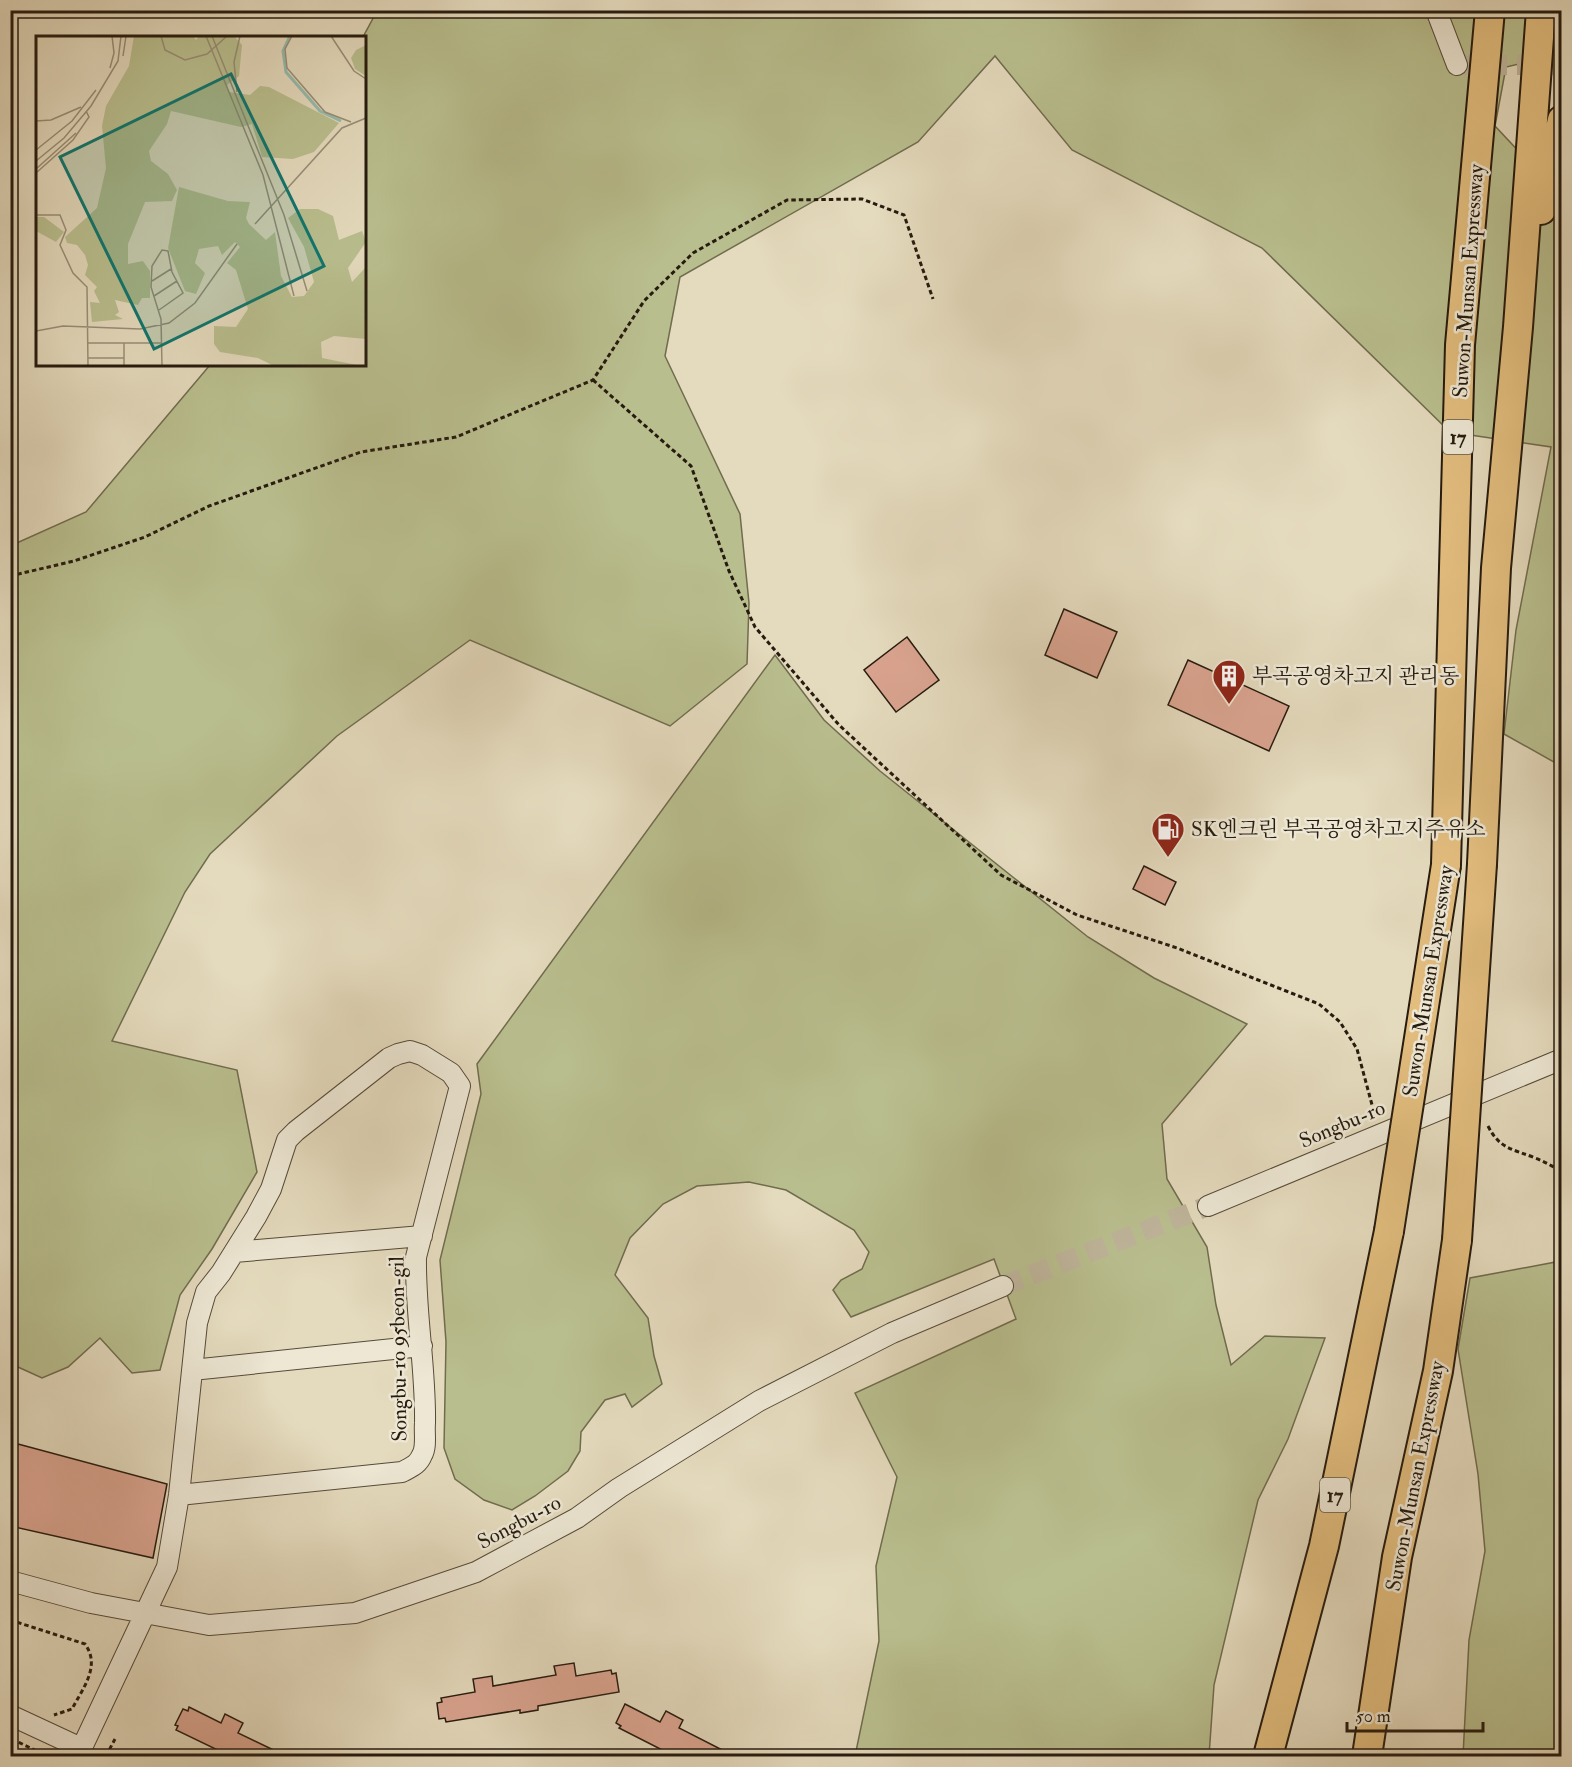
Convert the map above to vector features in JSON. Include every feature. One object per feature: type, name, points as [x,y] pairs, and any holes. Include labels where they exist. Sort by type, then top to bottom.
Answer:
[{"type":"highway","name":"Suwon-Munsan Expressway","points":[[1268,1756],[1324,1545],[1389,1231],[1446,865],[1460,345],[1490,10]]},
{"type":"highway","name":"Suwon-Munsan Expressway","points":[[1367,1756],[1397,1557],[1438,1371],[1456,1240],[1482,864],[1496,568],[1518,327],[1541,10]]},
{"type":"highway","points":[[1518,327],[1554,146],[1562,120]]},
{"type":"street","points":[[1436,10],[1457,65]]},
{"type":"street","name":"Songbu-ro 95beon-gil","points":[[75,1751],[140,1613],[167,1567],[179,1495],[197,1323],[206,1292],[256,1217],[271,1188],[287,1140],[389,1058],[410,1051],[422,1055],[451,1073],[460,1086],[416,1257],[425,1400],[424,1452],[418,1464],[402,1472],[179,1495]]},
{"type":"street","name":"Songbu-ro","points":[[1208,1206],[1562,1059]]},
{"type":"street","points":[[234,1252],[422,1236]]},
{"type":"street","name":"Songbu-ro","points":[[10,1581],[91,1603],[209,1625],[355,1613],[476,1572],[577,1518],[619,1488],[759,1401],[892,1333],[1003,1286]]},
{"type":"street","points":[[192,1370],[422,1346]]},
{"type":"street","points":[[10,1715],[75,1751]]},
{"type":"path","points":[[10,576],[74,561],[145,537],[209,506],[361,452],[456,437],[593,380],[644,301],[693,253],[787,200],[862,199],[904,215],[933,299]]},
{"type":"path","points":[[593,380],[691,466],[729,571],[755,627],[839,725],[1001,875],[1077,915],[1177,948],[1319,1004],[1340,1022],[1357,1049],[1380,1134]]},
{"type":"path","points":[[1473,1095],[1491,1132],[1500,1144],[1562,1171]]},
{"type":"path","points":[[10,1620],[85,1644],[91,1652],[91,1672],[72,1709],[49,1717]]},
{"type":"path","points":[[10,1738],[47,1756]]},
{"type":"path","points":[[106,1756],[115,1739]]},
{"type":"green space","points":[[377,11],[1561,11],[1561,54],[1506,67],[1495,126],[1556,191],[1561,193],[1561,766],[1504,734],[1516,630],[1551,447],[1450,432],[1262,248],[1072,150],[995,56],[918,142],[680,277],[665,356],[740,514],[749,603],[747,664],[670,726],[470,640],[337,736],[210,854],[185,892],[112,1041],[237,1070],[257,1172],[212,1249],[180,1295],[160,1370],[132,1373],[100,1338],[68,1367],[42,1378],[18,1367],[11,1360],[10,546],[86,512],[209,366],[366,366],[366,36],[364,36]]},
{"type":"green space","points":[[775,655],[824,720],[880,771],[1088,937],[1154,978],[1247,1024],[1162,1124],[1167,1179],[1207,1247],[1216,1305],[1231,1365],[1265,1336],[1325,1338],[1288,1439],[1258,1500],[1214,1685],[1209,1756],[855,1756],[879,1641],[876,1566],[897,1477],[855,1393],[1016,1319],[994,1259],[851,1317],[833,1290],[841,1280],[862,1269],[869,1252],[854,1230],[786,1190],[749,1182],[697,1186],[663,1204],[630,1238],[615,1275],[648,1318],[654,1356],[662,1384],[632,1407],[625,1394],[605,1400],[581,1432],[580,1451],[568,1471],[512,1510],[484,1500],[455,1479],[444,1448],[446,1342],[440,1260],[481,1094],[477,1064]]},
{"type":"green space","points":[[1561,1261],[1561,1756],[1463,1756],[1469,1640],[1485,1551],[1478,1474],[1458,1349],[1470,1278]]},
{"type":"building","points":[[1064,609],[1117,632],[1097,678],[1045,655]]},
{"type":"building","points":[[907,637],[939,680],[896,712],[864,670]]},
{"type":"building","name":"부곡공영차고지 관리동","points":[[1188,660],[1289,706],[1269,751],[1168,705]]},
{"type":"building","points":[[1144,866],[1176,882],[1165,905],[1133,889]]},
{"type":"building","points":[[18,1444],[167,1484],[153,1558],[10,1526],[10,1477]]},
{"type":"building","points":[[574,1663],[576,1676],[611,1670],[612,1674],[616,1673],[619,1692],[538,1706],[538,1710],[520,1713],[520,1710],[446,1722],[445,1718],[439,1719],[437,1703],[442,1702],[441,1698],[475,1692],[473,1679],[492,1676],[493,1686],[556,1675],[554,1666]]},
{"type":"building","points":[[625,1704],[660,1722],[666,1711],[683,1720],[679,1728],[734,1756],[674,1756],[619,1728],[621,1726],[616,1723]]},
{"type":"building","points":[[189,1707],[221,1723],[225,1714],[243,1723],[238,1733],[286,1756],[230,1756],[176,1730],[178,1726],[175,1725],[183,1709],[188,1711]]},
{"type":"tunnel","points":[[1457,65],[1562,65]]},
{"type":"tunnel","points":[[1003,1286],[1208,1206]]},
{"type":"place","name":"부곡공영차고지 관리동","points":[[1229,705]]},
{"type":"place","name":"SK엔크린 부곡공영차고지주유소","points":[[1168,858]]}]
